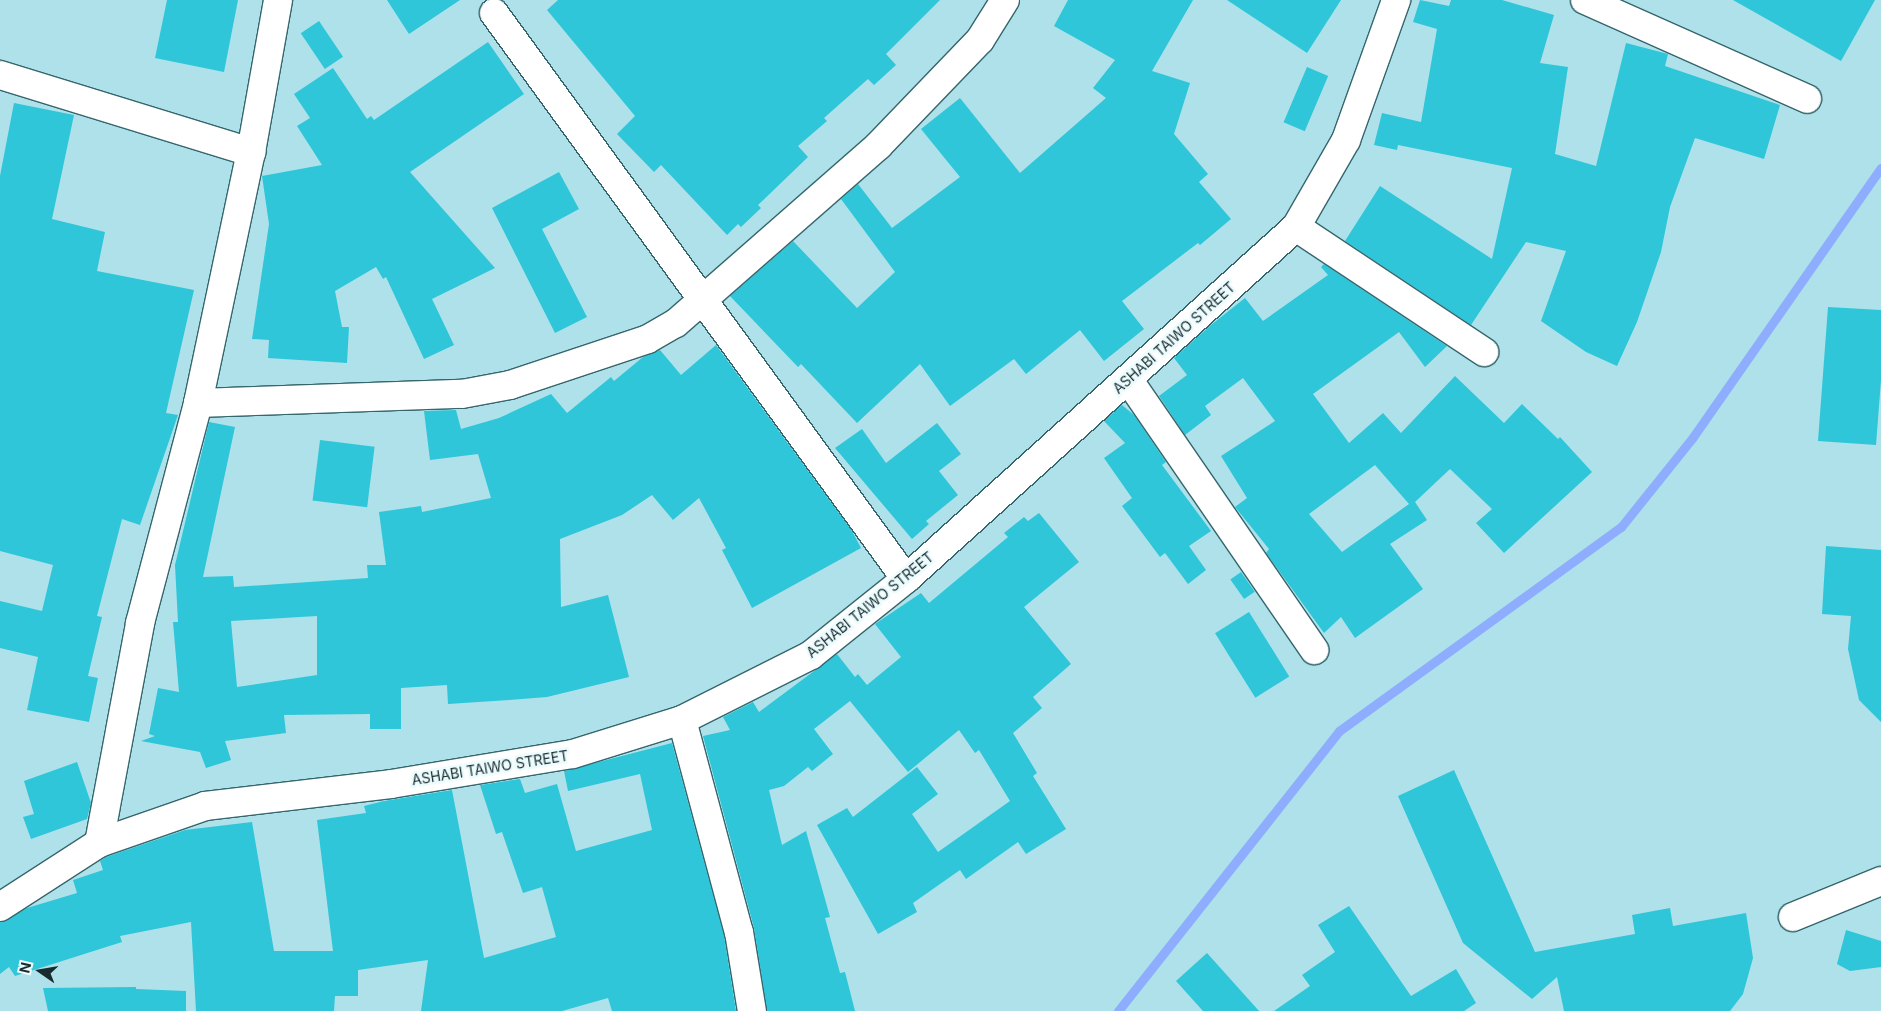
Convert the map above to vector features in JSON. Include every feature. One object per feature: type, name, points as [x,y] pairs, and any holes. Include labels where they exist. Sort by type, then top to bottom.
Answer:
[{"type":"street","points":[[99,843],[140,622],[198,403],[251,152],[278,0]]},
{"type":"street","points":[[198,403],[462,394],[510,385],[648,339],[676,323],[878,146],[980,40],[1005,0]]},
{"type":"street","name":"ASHABI TAIWO STREET","points":[[0,906],[99,843],[205,806],[391,784],[573,754],[682,720],[811,655],[906,579],[1296,228],[1346,140],[1396,0]]},
{"type":"street","points":[[1585,0],[1807,99]]},
{"type":"street","points":[[495,4],[702,299],[906,579]]},
{"type":"street","points":[[0,75],[251,152]]},
{"type":"street","points":[[1296,228],[1484,352]]},
{"type":"street","points":[[1128,379],[1314,650]]},
{"type":"street","points":[[682,720],[739,932],[752,1011]]},
{"type":"street","points":[[1794,917],[1881,881]]},
{"type":"building","points":[[167,0],[238,0],[224,72],[155,58]]},
{"type":"building","points":[[387,0],[460,0],[409,34]]},
{"type":"building","points":[[558,0],[940,0],[886,54],[896,65],[874,85],[868,79],[824,118],[827,121],[798,146],[808,157],[758,205],[761,208],[741,227],[738,224],[727,235],[661,165],[654,172],[617,134],[635,116],[547,10]]},
{"type":"building","points":[[1068,0],[1193,0],[1152,71],[1190,83],[1174,134],[1208,174],[1199,182],[1231,219],[1200,245],[1198,243],[1122,301],[1144,329],[1104,361],[1080,330],[1026,374],[1014,359],[950,406],[920,364],[857,423],[801,364],[798,367],[730,296],[793,241],[857,308],[895,272],[841,199],[858,184],[892,228],[960,177],[921,129],[960,98],[1020,173],[1106,98],[1093,88],[1115,60],[1054,26]]},
{"type":"building","points":[[1227,0],[1341,0],[1307,53]]},
{"type":"building","points":[[1420,0],[1449,6],[1451,0],[1502,0],[1554,15],[1540,63],[1568,67],[1555,154],[1596,166],[1626,43],[1668,54],[1665,66],[1780,105],[1764,159],[1695,138],[1670,207],[1661,252],[1637,322],[1617,366],[1586,352],[1541,321],[1566,251],[1526,242],[1471,325],[1345,241],[1380,186],[1492,259],[1512,168],[1398,145],[1397,150],[1374,145],[1382,113],[1421,122],[1437,29],[1413,22]]},
{"type":"building","points":[[1733,0],[1875,0],[1841,61]]},
{"type":"building","points":[[319,21],[343,57],[325,69],[301,33]]},
{"type":"building","points":[[488,42],[524,94],[410,172],[495,268],[432,299],[454,345],[424,359],[386,277],[383,279],[376,267],[335,291],[342,327],[349,327],[347,363],[268,358],[269,340],[252,339],[269,224],[262,176],[322,165],[297,126],[310,118],[294,94],[333,68],[367,119],[371,116],[374,120]]},
{"type":"building","points":[[1307,67],[1328,76],[1305,131],[1284,122]]},
{"type":"building","points":[[14,103],[74,115],[52,219],[105,232],[97,271],[194,290],[166,413],[178,415],[140,525],[122,519],[97,616],[102,617],[88,676],[98,678],[89,722],[27,710],[38,657],[0,648],[0,601],[42,611],[53,565],[0,551],[0,176]]},
{"type":"building","points":[[559,172],[579,209],[542,229],[587,317],[555,333],[492,208]]},
{"type":"building","points":[[1324,264],[1447,346],[1425,367],[1399,332],[1313,394],[1349,443],[1383,413],[1401,433],[1455,376],[1504,423],[1522,404],[1558,439],[1560,437],[1592,472],[1504,553],[1476,523],[1492,509],[1450,469],[1415,502],[1427,520],[1390,544],[1423,589],[1355,638],[1341,617],[1324,633],[1266,553],[1269,549],[1235,507],[1247,498],[1221,456],[1275,421],[1243,378],[1205,406],[1211,415],[1185,435],[1159,396],[1187,375],[1174,358],[1211,325],[1245,298],[1263,321],[1328,275],[1321,267]],"holes":[[[1375,465],[1409,504],[1342,552],[1309,514]]]},
{"type":"building","points":[[1828,307],[1881,310],[1881,380],[1876,445],[1818,441]]},
{"type":"building","points":[[716,345],[852,531],[861,548],[752,608],[722,550],[726,548],[699,498],[673,520],[652,495],[622,515],[560,539],[561,607],[608,595],[629,677],[547,697],[448,704],[447,685],[401,688],[401,729],[370,729],[370,714],[284,715],[286,733],[225,741],[231,760],[206,768],[200,752],[141,741],[155,736],[149,734],[158,688],[179,692],[173,622],[178,622],[175,565],[209,422],[235,427],[203,577],[233,576],[234,587],[368,578],[367,565],[386,565],[379,512],[421,506],[422,512],[491,498],[478,454],[430,460],[424,411],[456,410],[461,429],[499,418],[551,394],[567,413],[611,377],[614,381],[643,357],[660,350],[681,375]],"holes":[[[317,616],[317,675],[237,687],[231,621]]]},
{"type":"building","points":[[1122,405],[1134,415],[1166,462],[1162,465],[1211,531],[1189,546],[1206,570],[1188,584],[1165,553],[1160,557],[1122,506],[1132,498],[1104,458],[1125,443],[1104,421]]},
{"type":"building","points":[[937,423],[961,454],[939,471],[958,495],[926,521],[929,524],[912,539],[835,448],[862,429],[886,463]]},
{"type":"building","points":[[320,440],[375,447],[367,507],[313,501]]},
{"type":"building","points":[[1039,513],[1079,562],[1024,607],[1071,664],[1033,697],[1042,708],[1013,733],[1037,773],[1033,776],[1066,829],[1026,854],[1018,842],[966,879],[960,870],[913,903],[917,912],[878,934],[817,825],[847,808],[853,817],[917,767],[938,794],[912,814],[938,852],[1010,801],[979,750],[975,753],[959,730],[908,772],[850,701],[814,729],[833,754],[812,771],[808,767],[784,786],[769,790],[782,845],[806,831],[830,917],[825,918],[840,973],[845,972],[855,1011],[767,1011],[754,928],[703,736],[730,730],[723,717],[753,702],[759,712],[837,654],[855,677],[858,674],[867,685],[901,657],[875,624],[921,593],[929,603],[1008,537],[1004,533],[1024,517],[1028,521]]},
{"type":"building","points":[[1826,546],[1881,550],[1881,722],[1859,700],[1848,649],[1851,616],[1822,614]]},
{"type":"building","points":[[1241,572],[1255,592],[1244,599],[1230,579]]},
{"type":"building","points":[[1249,612],[1289,676],[1255,698],[1215,633]]},
{"type":"building","points":[[672,743],[724,935],[736,1011],[612,1011],[608,998],[562,1011],[421,1011],[428,960],[358,970],[358,996],[335,996],[334,1011],[196,1011],[191,922],[120,936],[122,942],[15,976],[9,967],[0,974],[0,922],[27,908],[77,893],[73,880],[103,870],[100,861],[106,857],[185,830],[252,822],[274,951],[333,951],[317,820],[366,813],[364,806],[384,801],[452,790],[484,958],[556,937],[542,887],[523,893],[502,832],[496,834],[480,785],[520,779],[525,793],[557,784],[576,851],[652,830],[640,774],[568,791],[564,771]]},
{"type":"building","points":[[77,762],[91,803],[87,819],[31,839],[23,817],[34,814],[24,781]]},
{"type":"building","points":[[1454,770],[1535,952],[1635,934],[1632,915],[1670,908],[1673,926],[1746,913],[1753,958],[1743,994],[1730,1011],[1564,1011],[1557,977],[1532,999],[1463,943],[1398,796]]},
{"type":"building","points":[[1349,906],[1411,996],[1456,969],[1476,1003],[1464,1011],[1274,1011],[1310,986],[1302,975],[1335,952],[1318,925]]},
{"type":"building","points":[[1846,930],[1881,941],[1881,967],[1850,971],[1837,964]]},
{"type":"building","points":[[1207,953],[1259,1011],[1203,1011],[1176,981]]},
{"type":"building","points":[[136,987],[136,989],[186,991],[186,1011],[48,1011],[43,988]]},
{"type":"waterway","points":[[1118,1011],[1339,731],[1621,527],[1693,437],[1881,168]]}]
